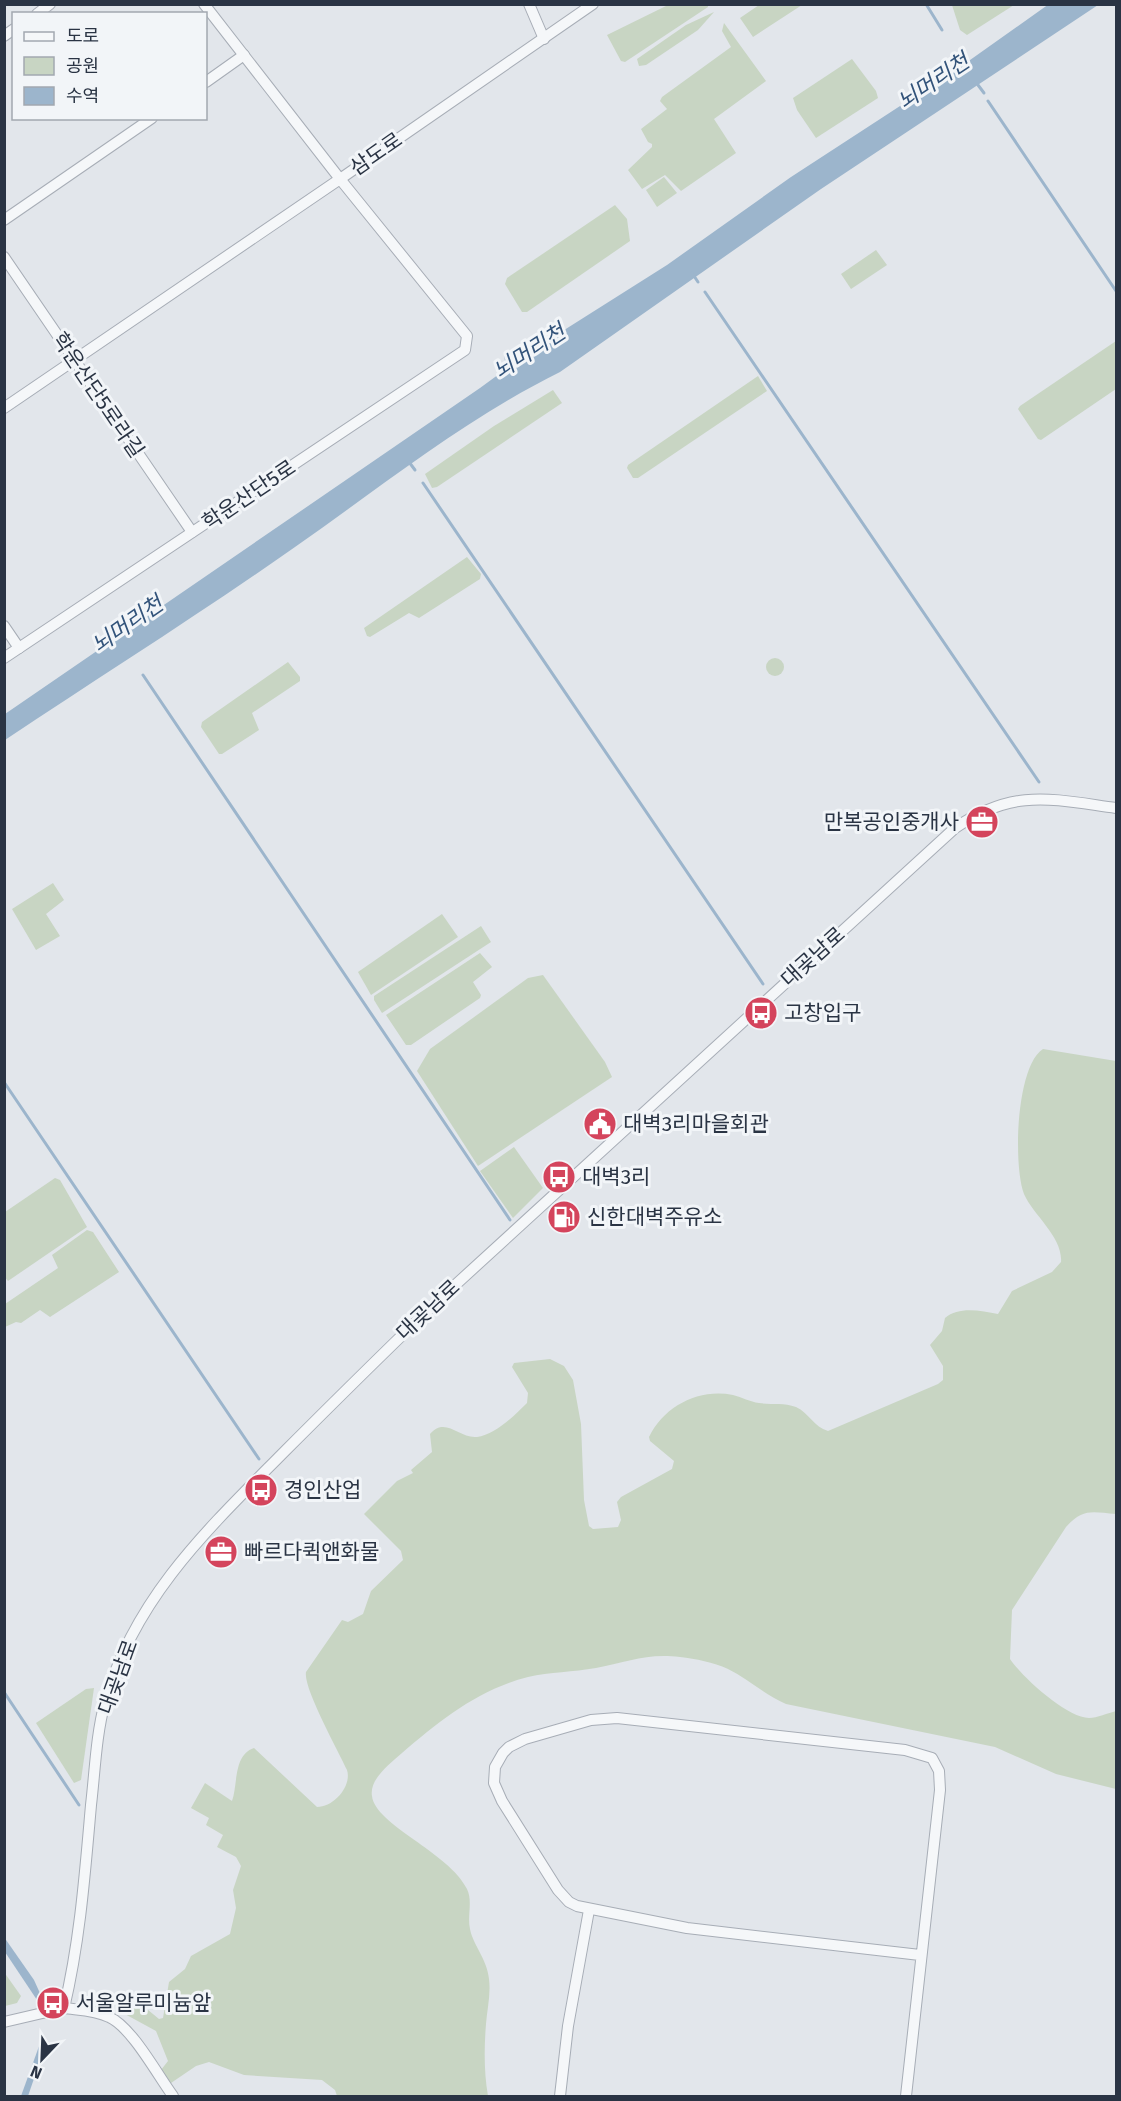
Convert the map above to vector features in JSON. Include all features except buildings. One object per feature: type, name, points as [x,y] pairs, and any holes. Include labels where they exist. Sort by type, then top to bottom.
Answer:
[{"type":"street","name":"삼도로","points":[[204,4],[340,178],[593,4]]},
{"type":"street","points":[[529,4],[544,39]]},
{"type":"street","points":[[207,81],[244,55]]},
{"type":"street","points":[[4,220],[149,120]]},
{"type":"street","points":[[4,408],[340,178]]},
{"type":"street","name":"학운산단5로","points":[[4,658],[465,350],[467,336],[340,178]]},
{"type":"street","name":"학운산단5로라길","points":[[4,257],[192,532]]},
{"type":"street","points":[[4,626],[20,648]]},
{"type":"street","name":"대곶남로","points":[[64,2007],[76,1944],[95,1767],[105,1702],[117,1667],[148,1606],[186,1552],[387,1349],[955,828],[982,811],[1012,801],[1037,799],[1116,808]]},
{"type":"street","points":[[906,2097],[940,1778],[932,1758],[906,1750],[617,1718],[591,1720],[515,1743],[503,1754],[495,1767],[496,1790],[562,1896],[569,1902],[589,1910],[678,1927],[921,1955]]},
{"type":"street","points":[[560,2097],[568,2026],[589,1910]]},
{"type":"street","points":[[4,2022],[64,2007],[100,2013],[113,2018],[126,2031],[173,2097]]},
{"type":"green space","points":[[952,4],[1014,5],[967,35],[960,30]]},
{"type":"green space","points":[[668,5],[708,5],[708,7],[625,62],[621,61],[607,35]]},
{"type":"green space","points":[[759,5],[802,5],[753,37],[740,18]]},
{"type":"green space","points":[[714,12],[698,30],[646,65],[639,66],[637,59],[686,25]]},
{"type":"green space","points":[[724,23],[766,81],[714,119],[736,153],[681,191],[665,175],[642,189],[628,170],[652,147],[641,129],[667,109],[660,101],[662,97],[731,47],[722,31]]},
{"type":"green space","points":[[852,59],[876,91],[878,98],[816,138],[797,110],[793,98]]},
{"type":"green space","points":[[664,177],[677,193],[657,207],[646,190]]},
{"type":"green space","points":[[615,205],[627,219],[630,241],[527,312],[522,312],[505,284],[507,278]]},
{"type":"green space","points":[[876,250],[887,265],[851,289],[841,274]]},
{"type":"green space","points":[[1116,341],[1116,389],[1041,440],[1038,439],[1018,409],[1020,406]]},
{"type":"green space","points":[[758,376],[767,391],[638,478],[633,478],[627,468],[628,465]]},
{"type":"green space","points":[[553,390],[562,403],[437,487],[432,488],[425,474],[494,426]]},
{"type":"green space","points":[[467,557],[481,574],[480,579],[419,618],[409,613],[370,637],[367,636],[364,628]]},
{"type":"green space","points":[[775,658],[781,661],[784,667],[781,673],[775,676],[769,673],[766,667],[769,661]]},
{"type":"green space","points":[[288,662],[300,677],[300,681],[252,713],[259,730],[219,754],[201,727],[202,722]]},
{"type":"green space","points":[[53,883],[64,900],[46,914],[60,936],[36,950],[12,909]]},
{"type":"green space","points":[[442,914],[458,937],[371,995],[358,972]]},
{"type":"green space","points":[[481,926],[491,942],[382,1013],[374,996]]},
{"type":"green space","points":[[480,953],[492,967],[473,982],[481,995],[480,998],[411,1045],[406,1045],[386,1015]]},
{"type":"green space","points":[[543,975],[605,1062],[612,1077],[478,1166],[417,1071],[430,1049],[528,978]]},
{"type":"green space","points":[[1043,1049],[1116,1061],[1116,1514],[1094,1512],[1083,1514],[1066,1527],[1012,1610],[1010,1659],[1034,1686],[1069,1711],[1089,1718],[1116,1711],[1116,1789],[1056,1774],[995,1747],[786,1704],[728,1669],[692,1659],[668,1656],[647,1657],[596,1668],[536,1675],[510,1682],[476,1698],[430,1729],[386,1767],[377,1778],[372,1790],[376,1807],[386,1818],[445,1863],[458,1876],[469,1894],[470,1929],[486,1965],[489,1979],[485,2052],[488,2096],[337,2096],[335,2090],[322,2080],[244,2075],[209,2062],[196,2066],[171,2083],[161,2070],[168,2061],[156,2031],[123,2013],[136,2000],[159,2019],[163,2018],[169,1982],[185,1969],[191,1956],[230,1934],[236,1908],[233,1890],[241,1866],[236,1857],[217,1847],[223,1835],[206,1825],[209,1818],[191,1808],[205,1783],[232,1801],[239,1764],[247,1752],[254,1748],[317,1807],[335,1800],[344,1789],[347,1783],[347,1770],[310,1692],[306,1672],[342,1620],[348,1622],[363,1614],[371,1591],[403,1560],[401,1551],[364,1514],[397,1481],[413,1473],[411,1470],[432,1452],[430,1434],[442,1427],[470,1437],[477,1437],[498,1429],[527,1403],[528,1393],[512,1367],[514,1363],[550,1359],[564,1366],[573,1380],[581,1424],[584,1500],[589,1526],[593,1529],[618,1527],[621,1520],[617,1502],[621,1497],[672,1469],[674,1461],[650,1441],[649,1437],[664,1416],[673,1408],[695,1397],[708,1394],[733,1395],[764,1404],[791,1405],[828,1431],[938,1384],[943,1380],[943,1366],[930,1345],[942,1331],[945,1318],[963,1311],[998,1314],[1012,1291],[1052,1272],[1061,1262],[1053,1235],[1024,1194],[1019,1162],[1019,1117],[1022,1095],[1034,1059]]},
{"type":"green space","points":[[514,1147],[543,1188],[513,1218],[480,1171]]},
{"type":"green space","points":[[55,1178],[60,1180],[87,1227],[8,1281],[4,1276],[5,1212]]},
{"type":"green space","points":[[87,1230],[93,1232],[119,1272],[50,1317],[40,1310],[21,1323],[16,1322],[5,1327],[5,1304],[58,1268],[52,1255]]},
{"type":"green space","points":[[94,1688],[81,1780],[74,1783],[36,1723],[86,1689]]},
{"type":"green space","points":[[4,1972],[21,1996],[17,2003],[5,2006]]},
{"type":"water","name":"뇌머리천","points":[[1049,4],[1098,5],[821,189],[560,372],[457,432],[259,572],[5,740],[5,714],[480,388],[506,369],[504,354],[523,347],[531,351],[667,265],[791,177],[963,65]]},
{"type":"water","points":[[4,1937],[34,1980],[44,2002],[39,2003],[5,1952]]},
{"type":"water","points":[[42,2038],[47,2041],[28,2096],[21,2096]]},
{"type":"waterway","points":[[926,4],[942,30]]},
{"type":"waterway","points":[[978,85],[984,93]]},
{"type":"waterway","points":[[988,101],[1116,291]]},
{"type":"waterway","points":[[692,273],[698,282]]},
{"type":"waterway","points":[[705,292],[1039,782]]},
{"type":"waterway","points":[[409,462],[415,470]]},
{"type":"waterway","points":[[423,483],[763,984]]},
{"type":"waterway","points":[[143,675],[510,1220]]},
{"type":"waterway","points":[[4,1082],[259,1459]]},
{"type":"waterway","points":[[4,1692],[79,1805]]},
{"type":"place","name":"만복공인중개사","points":[[982,822]]},
{"type":"place","name":"고창입구","points":[[761,1013]]},
{"type":"place","name":"대벽3리마을회관","points":[[600,1124]]},
{"type":"place","name":"대벽3리","points":[[559,1177]]},
{"type":"place","name":"신한대벽주유소","points":[[564,1217]]},
{"type":"place","name":"경인산업","points":[[261,1490]]},
{"type":"place","name":"빠르다퀵앤화물","points":[[221,1552]]},
{"type":"place","name":"서울알루미늄앞","points":[[53,2003]]}]
